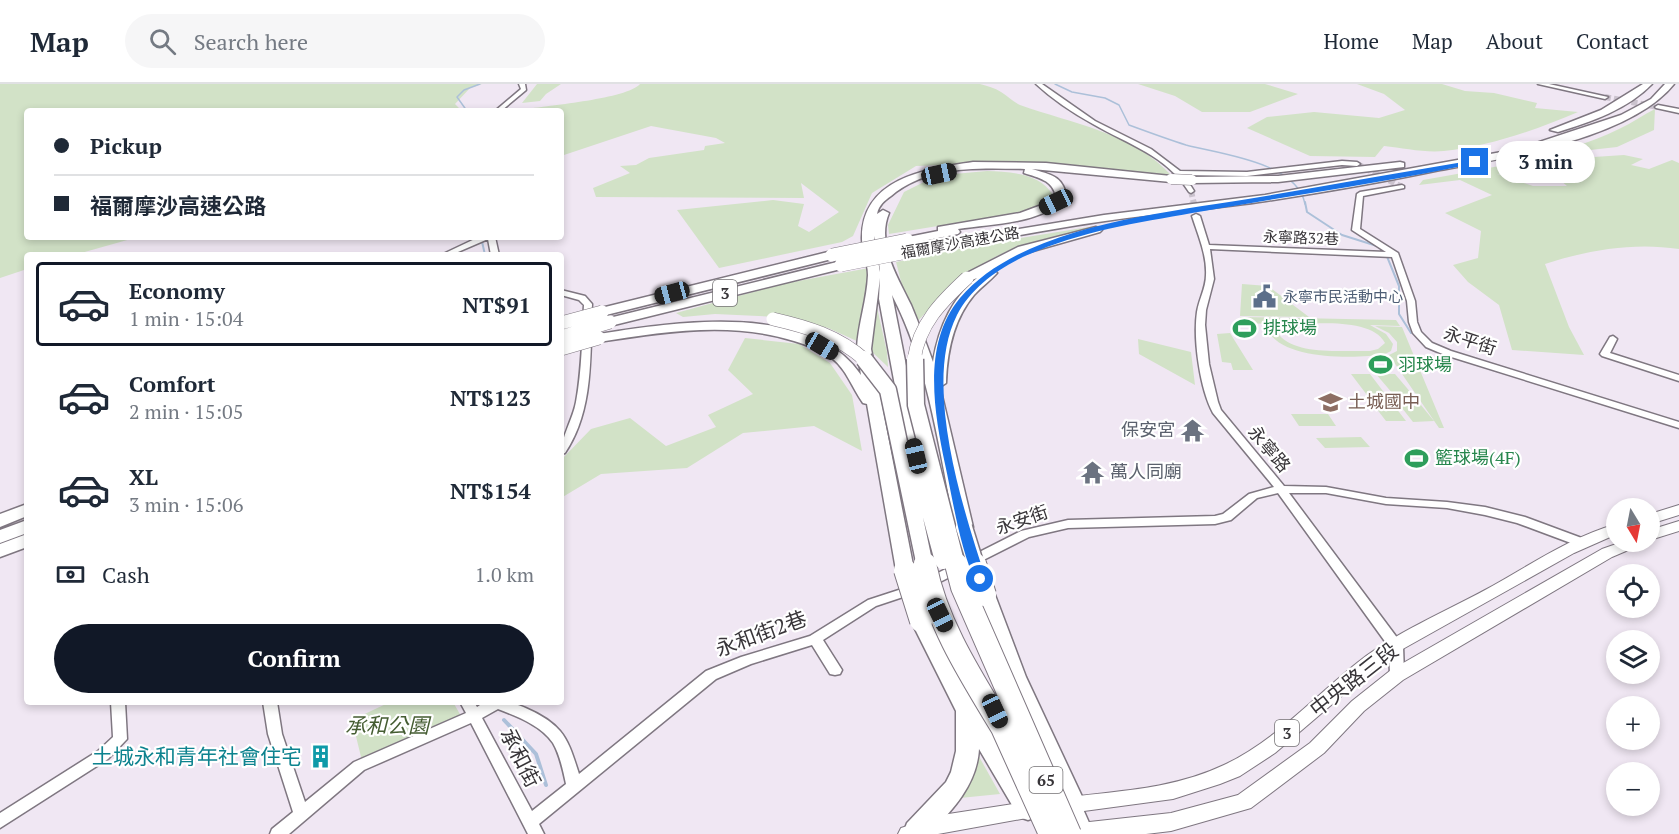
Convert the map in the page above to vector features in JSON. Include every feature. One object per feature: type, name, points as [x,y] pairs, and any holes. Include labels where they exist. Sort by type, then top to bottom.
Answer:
[{"type":"highway","points":[[1528,139],[1606,111],[1648,84]]},
{"type":"highway","name":"福爾摩沙高速公路","points":[[836,260],[917,250],[1104,218],[1265,198],[1464,164],[1553,143],[1624,117],[1654,101],[1670,84]]},
{"type":"highway","name":"福爾摩沙高速公路","points":[[564,323],[606,317],[907,240],[1457,156],[1510,143]]},
{"type":"highway","points":[[1013,729],[944,598],[924,524],[917,472],[880,272],[868,239],[872,210],[884,195],[913,178],[947,169],[1005,164],[1183,180],[1289,181]]},
{"type":"highway","points":[[907,240],[945,228],[1042,209],[1062,197],[1062,190],[1059,185],[1039,174],[1023,170],[988,168],[939,174],[907,186],[887,204],[880,220],[880,272],[865,329],[864,349],[905,570],[921,621],[967,711],[1028,810]]},
{"type":"highway","points":[[1013,729],[962,587],[915,393],[915,356],[921,331],[939,303],[968,278],[1022,250],[1077,234],[1145,219],[1265,198]]},
{"type":"highway","points":[[939,417],[939,365],[946,334],[962,300],[987,275],[1011,260],[1077,234]]},
{"type":"highway","points":[[880,272],[912,324],[928,365],[964,527],[985,595],[1015,677],[1074,805]]},
{"type":"highway","points":[[564,349],[647,325],[688,318],[731,316],[773,319],[821,333],[860,353],[876,370],[888,390],[930,590],[957,652],[1013,729]]},
{"type":"highway","name":"福爾摩沙高速公路","points":[[564,336],[606,317]]},
{"type":"highway","points":[[599,338],[709,326],[772,330],[822,346],[839,357],[856,375],[876,416]]},
{"type":"highway","points":[[0,521],[24,511]]},
{"type":"highway","points":[[0,537],[24,527]]},
{"type":"highway","points":[[0,551],[24,541]]},
{"type":"highway","points":[[912,833],[946,797],[963,773],[968,747],[967,711]]},
{"type":"highway","name":"65","points":[[1013,729],[1050,834]]},
{"type":"highway","name":"65","points":[[1013,729],[1070,834]]},
{"type":"main road","points":[[1660,516],[1679,510]]},
{"type":"main road","points":[[1660,533],[1679,526]]},
{"type":"main road","name":"中央路三段","points":[[912,833],[1028,810],[1167,792],[1193,786],[1232,770],[1271,747],[1366,665],[1396,646],[1583,543],[1606,534]]},
{"type":"main road","name":"中央路三段","points":[[1060,834],[1086,834],[1171,822],[1244,802],[1317,748],[1358,706],[1397,675],[1612,552]]},
{"type":"street","points":[[502,108],[521,94],[524,89],[522,84]]},
{"type":"street","points":[[1039,84],[1074,110],[1160,158],[1183,180],[1342,163],[1357,164]]},
{"type":"street","points":[[1541,84],[1605,97]]},
{"type":"street","points":[[1658,107],[1679,111]]},
{"type":"street","points":[[1395,255],[1356,230],[1360,194],[1402,187]]},
{"type":"street","name":"永寧路","points":[[1196,216],[1206,247],[1210,278],[1201,313],[1212,400],[1216,411],[1281,489],[1396,646]]},
{"type":"street","points":[[451,252],[476,240]]},
{"type":"street","name":"永寧路32巷","points":[[1206,247],[1395,255]]},
{"type":"street","name":"永平街","points":[[1395,255],[1411,301],[1413,322],[1423,341],[1429,345],[1679,425]]},
{"type":"street","points":[[564,293],[582,298],[588,304],[583,384],[574,433],[564,447]]},
{"type":"street","points":[[1613,339],[1605,354],[1679,378]]},
{"type":"street","name":"永安街","points":[[951,570],[1025,534],[1068,524],[1110,521],[1203,522],[1215,520],[1227,517],[1253,496],[1281,489],[1326,490],[1386,501],[1447,505],[1485,511],[1521,520],[1583,543]]},
{"type":"street","name":"永和街2巷","points":[[533,828],[575,787],[711,675],[746,660],[815,639],[872,603],[930,582],[951,570]]},
{"type":"street","points":[[815,639],[835,670]]},
{"type":"street","points":[[1396,646],[1397,675]]},
{"type":"street","points":[[0,821],[103,755],[120,739],[118,705]]},
{"type":"street","points":[[270,705],[275,734],[301,814]]},
{"type":"street","points":[[503,705],[530,717],[556,736],[575,787]]},
{"type":"street","points":[[278,834],[359,766],[471,709]]},
{"type":"street","name":"承和街","points":[[471,709],[533,828]]},
{"type":"street","points":[[1074,805],[1086,834]]},
{"type":"street","points":[[1028,810],[1040,834]]},
{"type":"green space","points":[[0,84],[482,84],[470,88],[455,104],[459,108],[24,108],[24,240],[127,240],[85,252],[24,252],[24,270],[0,278]]},
{"type":"green space","points":[[537,84],[561,84],[540,101],[522,103]]},
{"type":"green space","points":[[640,84],[980,84],[999,91],[1020,105],[1120,139],[1156,161],[1172,176],[1023,162],[916,166],[872,193],[853,236],[842,242],[719,268],[677,210],[773,200],[804,204],[798,226],[809,232],[839,212],[801,183],[804,198],[596,197],[593,188],[630,173],[620,166],[636,165],[649,158],[704,150],[705,146],[725,143],[716,138],[651,126],[564,155],[564,108],[534,108],[620,94]]},
{"type":"green space","points":[[1138,84],[1265,84],[1298,94],[1250,112],[1202,112],[1175,96]]},
{"type":"green space","points":[[1357,84],[1442,84],[1465,91],[1494,93],[1537,103],[1535,108],[1578,112],[1529,131],[1461,149],[1422,151],[1384,146],[1375,157],[1310,156],[1247,128],[1267,117],[1314,112],[1379,118],[1405,110],[1384,94]]},
{"type":"green space","points":[[1655,109],[1654,130],[1617,147],[1581,151],[1594,157],[1624,155],[1643,159],[1631,165],[1649,169],[1672,160],[1679,163],[1679,249],[1628,247],[1578,255],[1545,264],[1569,327],[1584,355],[1512,350],[1499,305],[1468,282],[1453,265],[1478,258],[1481,231],[1445,213],[1492,195],[1460,180],[1419,185],[1423,180],[1523,161],[1572,148],[1619,129]],"holes":[[[1551,172],[1567,186],[1533,186],[1497,174],[1517,177]]]},
{"type":"green space","points":[[987,171],[1024,175],[1040,182],[1053,195],[1035,207],[1017,213],[889,234],[888,225],[904,192],[926,181],[954,174]]},
{"type":"green space","points":[[1101,225],[1036,241],[1001,254],[961,280],[916,323],[904,293],[896,262],[972,246]]},
{"type":"green space","points":[[869,268],[859,342],[828,328],[779,317],[715,314],[683,317],[676,313],[782,284]]},
{"type":"green space","points":[[1242,284],[1268,286],[1309,317],[1240,316]]},
{"type":"green space","points":[[876,303],[887,352],[888,367],[870,350]]},
{"type":"green space","points":[[1240,317],[1396,320],[1400,326],[1370,325],[1386,334],[1393,344],[1391,351],[1372,356],[1339,357],[1303,352],[1288,347],[1276,340],[1268,330],[1271,324],[1243,323]],"holes":[[[1329,323],[1357,326],[1369,329],[1385,343],[1378,349],[1370,351],[1309,349],[1287,342],[1279,335],[1279,329],[1293,324]]]},
{"type":"green space","points":[[1375,326],[1402,327],[1444,428],[1439,428],[1389,355],[1397,351],[1397,342],[1389,333]]},
{"type":"green space","points":[[1230,333],[1253,370],[1233,370],[1231,363],[1222,362],[1217,334]]},
{"type":"green space","points":[[745,338],[799,344],[830,363],[852,395],[862,451],[814,426],[743,433],[687,468],[601,474],[564,496],[564,457],[591,429],[630,418],[666,446],[716,427],[708,415],[753,394],[728,370]]},
{"type":"green space","points":[[1138,339],[1191,352],[1195,385],[1139,354]]},
{"type":"green space","points":[[1351,374],[1370,374],[1386,395],[1367,395]]},
{"type":"green space","points":[[1376,374],[1395,374],[1412,394],[1393,394]]},
{"type":"green space","points":[[1369,399],[1389,399],[1406,421],[1386,421]]},
{"type":"green space","points":[[1395,399],[1416,399],[1434,421],[1413,422]]},
{"type":"green space","points":[[1291,414],[1328,414],[1336,426],[1299,426]]},
{"type":"green space","points":[[1361,437],[1370,447],[1325,448],[1316,438]]},
{"type":"green space","name":"承和公園","points":[[384,705],[455,705],[461,716],[362,761],[352,720]]},
{"type":"green space","points":[[977,753],[1000,794],[960,798]]},
{"type":"waterway","points":[[465,108],[457,97],[464,90],[480,84]]},
{"type":"waterway","points":[[1055,84],[1072,92],[1105,98],[1119,105],[1129,125],[1186,145],[1255,162],[1273,169],[1288,178],[1299,190],[1305,204]]},
{"type":"waterway","points":[[1305,202],[1307,212],[1342,235],[1377,246]]},
{"type":"waterway","points":[[482,240],[484,252]]},
{"type":"waterway","points":[[1386,254],[1399,286],[1399,314],[1411,333]]},
{"type":"waterway","points":[[504,720],[536,754],[546,785]]},
{"type":"tunnel","points":[[1605,97],[1658,107]]},
{"type":"tunnel","points":[[1357,164],[1402,187]]},
{"type":"tunnel","points":[[1191,191],[1194,204]]},
{"type":"tunnel","points":[[1193,202],[1196,216]]},
{"type":"place","name":"永寧市民活動中心","points":[[1265,297]]},
{"type":"place","name":"排球場","points":[[1245,328]]},
{"type":"place","name":"羽球場","points":[[1380,365]]},
{"type":"place","name":"土城國中","points":[[1330,402]]},
{"type":"place","name":"保安宮","points":[[1193,430]]},
{"type":"place","name":"籃球場(4F)","points":[[1417,458]]},
{"type":"place","name":"萬人同廟","points":[[1092,472]]},
{"type":"place","name":"土城永和青年社會住宅","points":[[320,757]]},
{"type":"route","points":[[980,579],[964,527],[939,417],[939,365],[953,316],[962,300],[987,275],[1035,249],[1077,234],[1145,219],[1475,162]]}]
